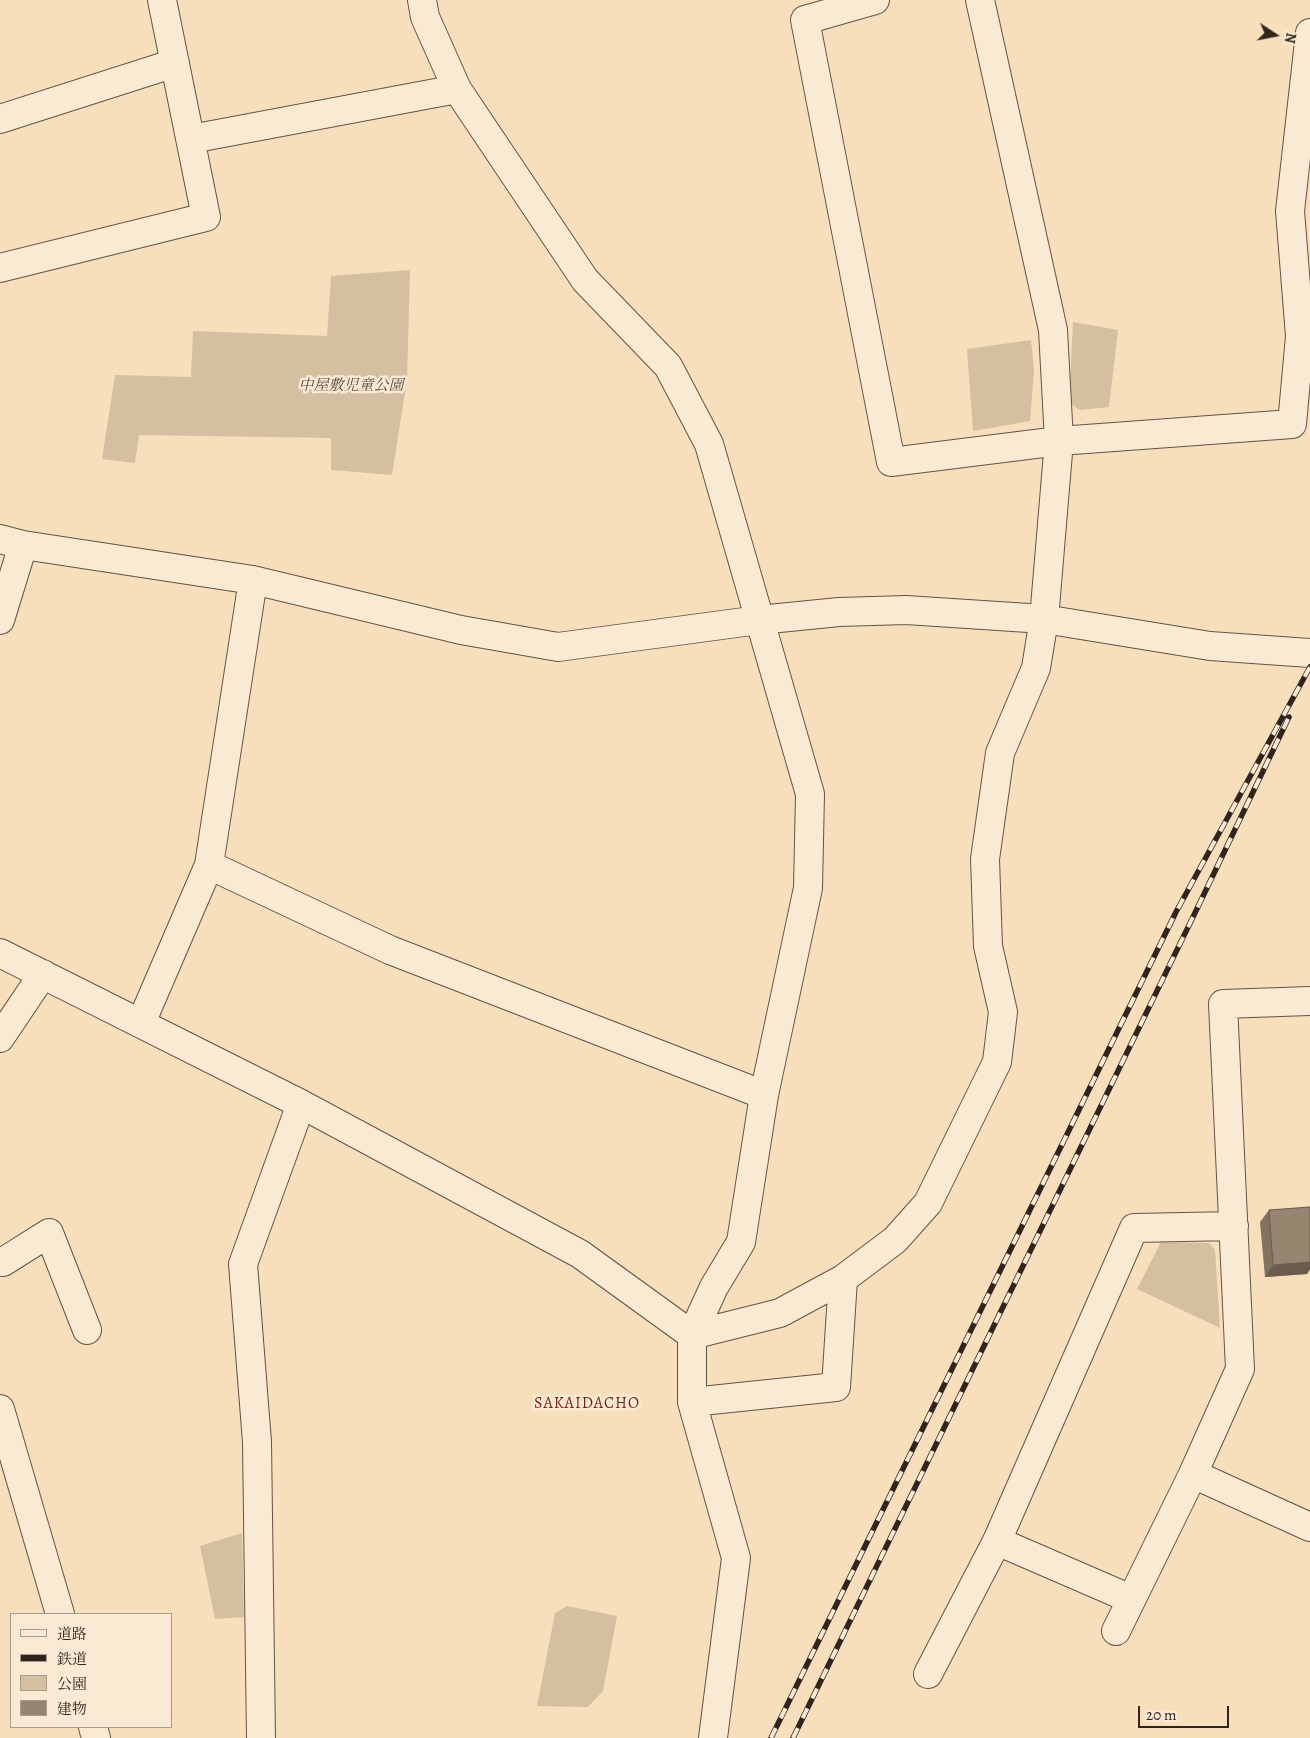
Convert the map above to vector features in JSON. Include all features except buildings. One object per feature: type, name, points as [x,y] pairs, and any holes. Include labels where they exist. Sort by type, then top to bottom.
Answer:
[{"type":"street","points":[[0,268],[206,217],[162,0]]},
{"type":"street","points":[[422,0],[425,17],[457,89],[585,280],[668,366],[708,444],[810,794],[808,888],[764,1095],[741,1242],[714,1287],[692,1335],[692,1402],[736,1558],[712,1738]]},
{"type":"street","points":[[875,0],[805,20],[891,462],[1058,441],[1292,424],[1300,336],[1301,244],[1290,211],[1310,33]]},
{"type":"street","points":[[0,952],[302,1104],[580,1254],[692,1335],[780,1313],[843,1278],[895,1240],[928,1203],[997,1062],[1003,1012],[988,946],[984,859],[1000,753],[1036,668],[1044,618],[1058,441],[1054,330],[980,0]]},
{"type":"street","points":[[0,119],[175,63]]},
{"type":"street","points":[[190,139],[457,89]]},
{"type":"street","points":[[0,620],[11,542],[253,580],[461,630],[558,647],[760,620],[839,612],[906,610],[1044,618],[1210,646],[1310,653]]},
{"type":"street","points":[[141,1023],[209,865],[253,580]]},
{"type":"street","points":[[209,865],[390,950],[764,1095]]},
{"type":"street","points":[[0,1038],[43,974]]},
{"type":"street","points":[[1116,1631],[1193,1474],[1240,1369],[1223,1004],[1310,1001]]},
{"type":"street","points":[[261,1738],[257,1442],[243,1264],[302,1104]]},
{"type":"street","points":[[928,1674],[997,1540],[1134,1228],[1234,1226]]},
{"type":"street","points":[[1,1262],[49,1233],[88,1330]]},
{"type":"street","points":[[692,1402],[836,1387],[843,1278]]},
{"type":"street","points":[[0,1409],[60,1613]]},
{"type":"street","points":[[1193,1474],[1310,1527]]},
{"type":"street","points":[[997,1540],[1132,1599]]},
{"type":"green space","name":"中屋敷児童公園","points":[[410,270],[407,380],[392,475],[331,470],[331,438],[139,435],[135,463],[102,459],[115,375],[191,377],[193,331],[327,336],[331,276]]},
{"type":"green space","points":[[1073,322],[1118,330],[1109,407],[1080,410],[1069,403]]},
{"type":"green space","points":[[1031,340],[1034,370],[1030,421],[973,431],[967,349]]},
{"type":"green space","points":[[1161,1242],[1209,1243],[1215,1250],[1220,1328],[1137,1289]]},
{"type":"green space","points":[[242,1533],[244,1617],[215,1619],[200,1546]]},
{"type":"green space","points":[[567,1606],[617,1616],[603,1691],[588,1707],[537,1706],[555,1613]]},
{"type":"railway","points":[[771,1738],[1176,912],[1310,667]]},
{"type":"railway","points":[[793,1738],[1289,717]]},
{"type":"district","name":"SAKAIDACHO","points":[[587,1404]]}]
